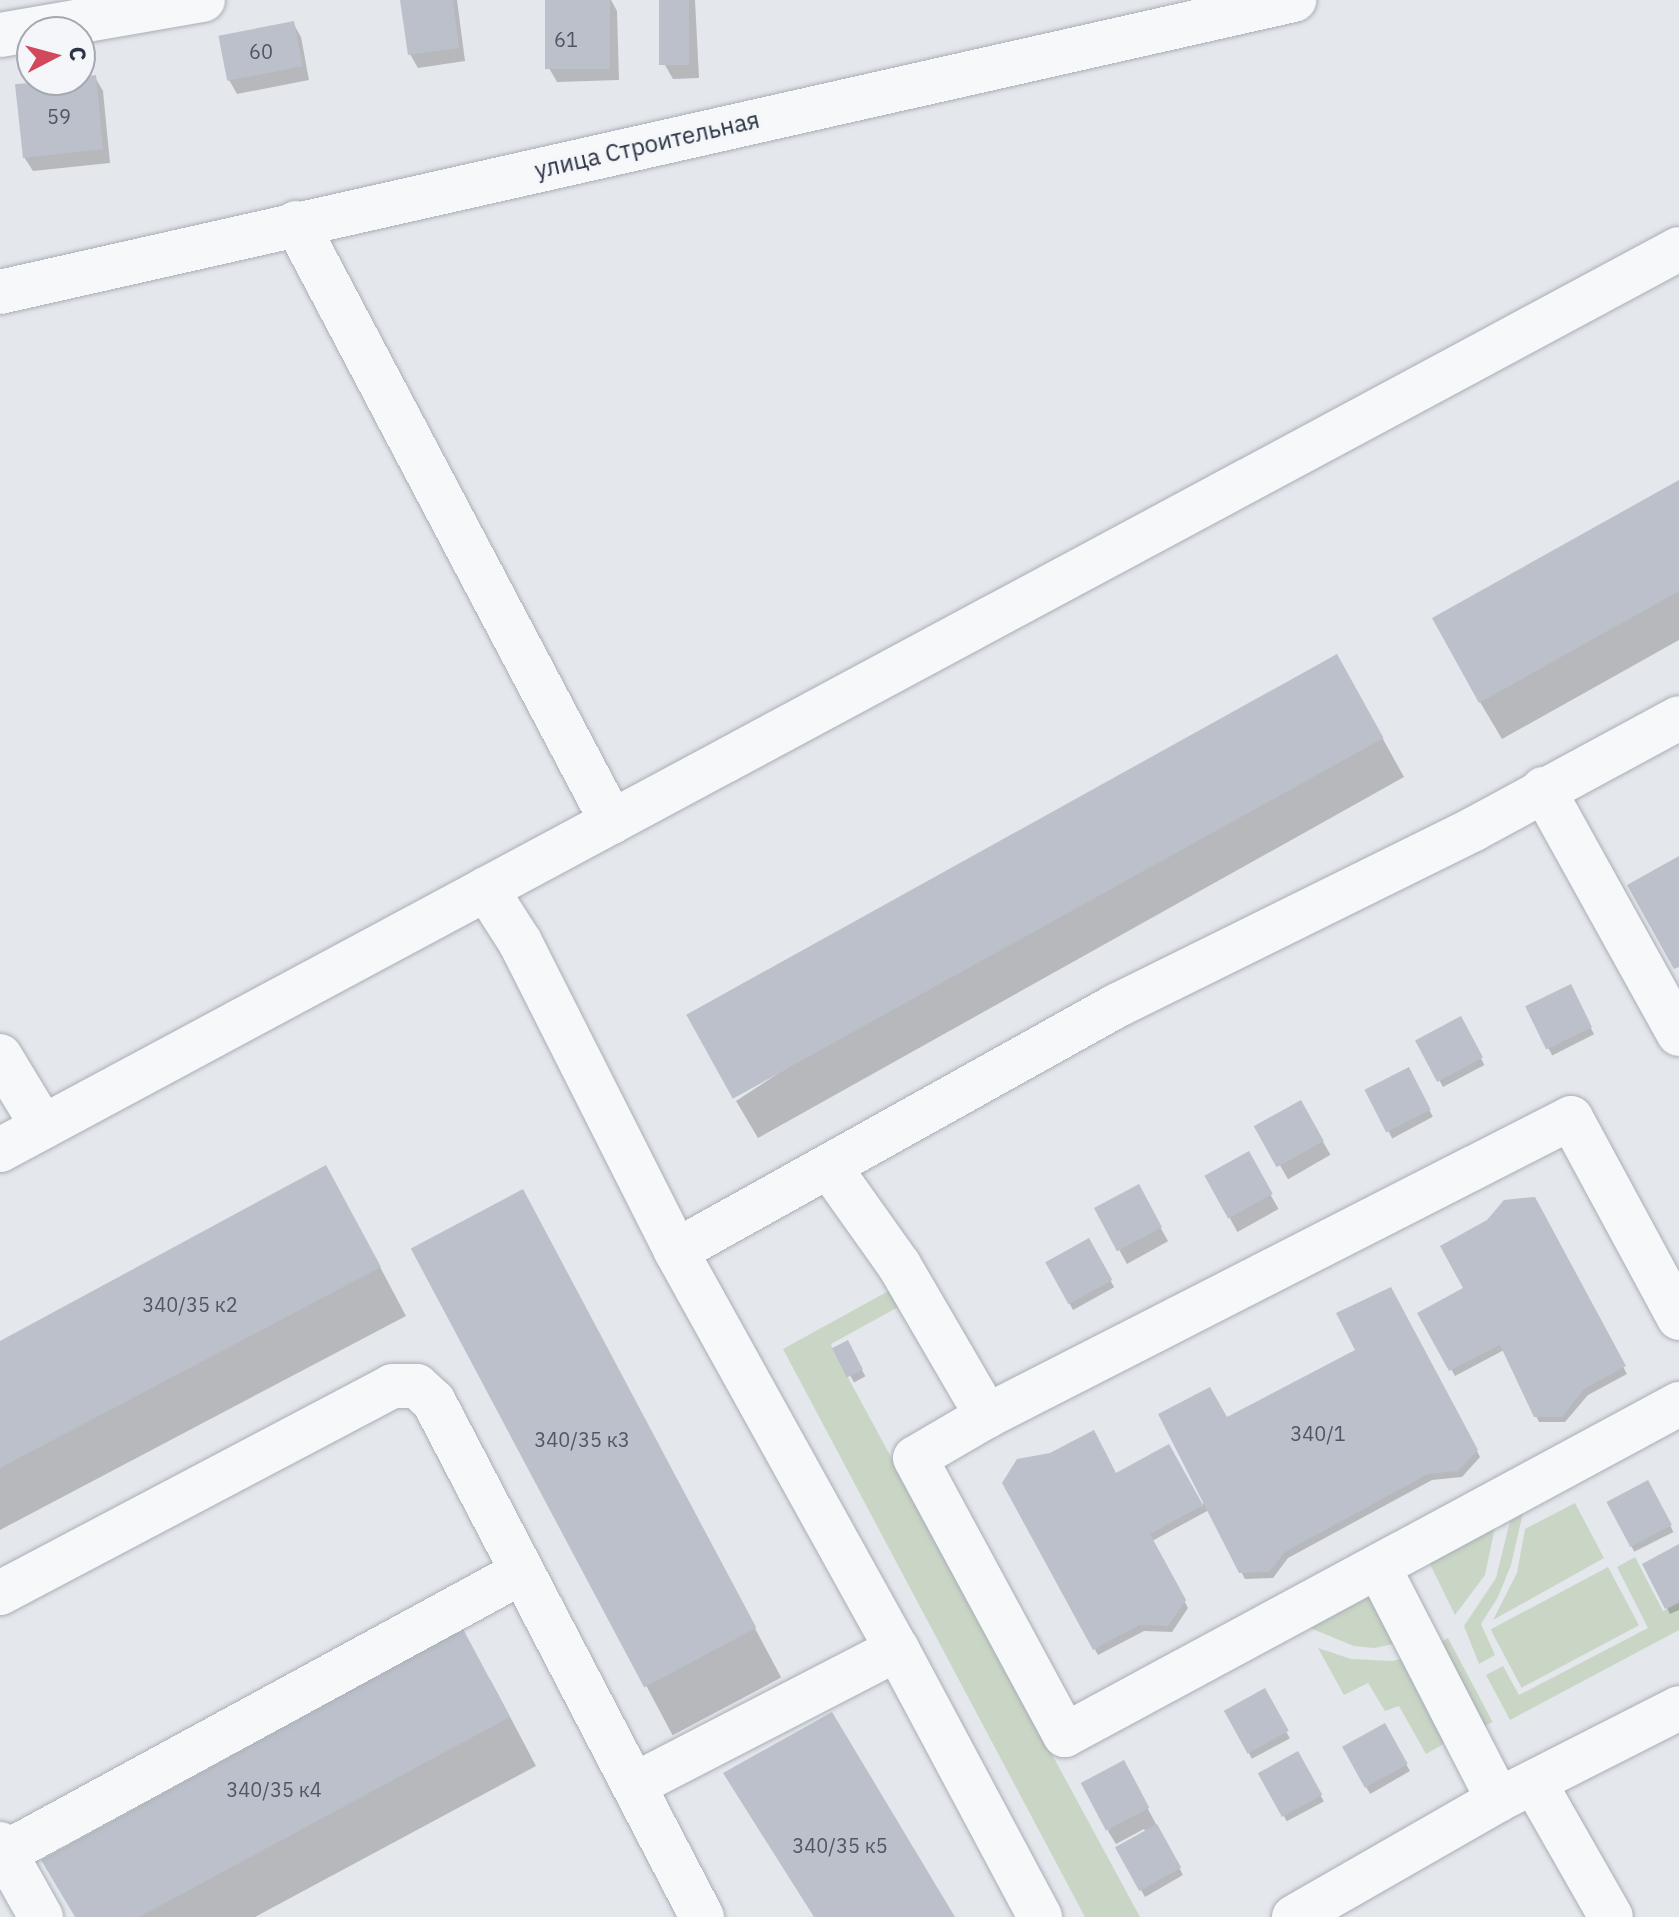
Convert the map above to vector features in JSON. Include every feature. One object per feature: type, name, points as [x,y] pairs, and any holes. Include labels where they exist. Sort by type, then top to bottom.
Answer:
[{"type":"street","points":[[0,35],[203,0]]},
{"type":"street","name":"улица Строительная","points":[[0,292],[1294,0]]},
{"type":"street","points":[[296,223],[612,822]]},
{"type":"street","points":[[0,1150],[1679,249]]},
{"type":"street","points":[[676,1251],[830,1168],[1116,1006],[1474,829],[1679,718]]},
{"type":"street","points":[[1543,789],[1679,1034]]},
{"type":"street","points":[[486,889],[520,942],[676,1251],[897,1649],[1040,1917]]},
{"type":"street","points":[[0,1056],[43,1127]]},
{"type":"street","points":[[1679,1318],[1571,1118],[987,1416],[915,1458],[1065,1735],[1679,1404]]},
{"type":"street","points":[[830,1168],[899,1265],[987,1416]]},
{"type":"street","points":[[0,1593],[392,1386],[417,1386],[434,1402],[702,1917]]},
{"type":"street","points":[[1379,1568],[1516,1791],[1611,1917]]},
{"type":"street","points":[[41,1917],[3,1848],[522,1572]]},
{"type":"street","points":[[634,1785],[897,1649]]},
{"type":"street","points":[[1294,1917],[1516,1791],[1679,1708]]},
{"type":"green space","points":[[892,1289],[900,1306],[831,1344],[832,1348],[1140,1917],[1085,1917],[783,1349]]},
{"type":"green space","points":[[1575,1503],[1604,1558],[1493,1620],[1517,1573],[1525,1529]]},
{"type":"green space","points":[[1523,1513],[1511,1565],[1498,1597],[1481,1624],[1495,1655],[1479,1664],[1464,1626],[1496,1578],[1510,1521]]},
{"type":"green space","points":[[1495,1527],[1485,1575],[1455,1615],[1429,1562]]},
{"type":"green space","points":[[1635,1557],[1663,1611],[1679,1603],[1679,1630],[1510,1720],[1486,1675],[1503,1666],[1519,1695],[1648,1628],[1617,1567]]},
{"type":"green space","points":[[1608,1567],[1639,1625],[1522,1688],[1491,1629]]},
{"type":"green space","points":[[1377,1593],[1403,1642],[1374,1648],[1354,1646],[1310,1628]]},
{"type":"green space","points":[[1448,1638],[1493,1722],[1474,1732],[1429,1648]]},
{"type":"green space","points":[[1318,1648],[1351,1659],[1392,1661],[1410,1657],[1454,1738],[1426,1754],[1399,1706],[1385,1711],[1368,1683],[1344,1695]]},
{"type":"building","points":[[400,0],[453,0],[459,48],[408,55]]},
{"type":"building","points":[[545,0],[610,0],[610,69],[545,69]]},
{"type":"building","points":[[659,0],[689,0],[689,65],[659,65]]},
{"type":"building","points":[[294,21],[303,66],[227,81],[218,36]]},
{"type":"building","points":[[96,75],[103,149],[23,158],[16,96],[96,96]]},
{"type":"building","points":[[1679,480],[1679,591],[1479,703],[1432,618]]},
{"type":"building","points":[[1337,654],[1384,738],[733,1099],[686,1015]]},
{"type":"building","points":[[1679,856],[1679,967],[1674,969],[1627,885]]},
{"type":"building","points":[[1571,984],[1592,1027],[1546,1049],[1525,1006]]},
{"type":"building","points":[[1461,1016],[1483,1057],[1437,1082],[1415,1040]]},
{"type":"building","points":[[1409,1067],[1431,1110],[1386,1132],[1364,1090]]},
{"type":"building","points":[[1301,1100],[1324,1141],[1277,1167],[1254,1126]]},
{"type":"building","points":[[1249,1151],[1273,1194],[1228,1219],[1204,1176]]},
{"type":"building","points":[[326,1165],[381,1267],[0,1468],[0,1341]]},
{"type":"building","points":[[1139,1184],[1162,1227],[1117,1251],[1094,1208]]},
{"type":"building","points":[[523,1189],[756,1628],[644,1687],[411,1249]]},
{"type":"building","points":[[1535,1197],[1626,1366],[1584,1389],[1562,1417],[1534,1417],[1500,1345],[1449,1371],[1417,1313],[1463,1288],[1440,1246],[1487,1220],[1504,1200]]},
{"type":"building","points":[[1089,1238],[1112,1280],[1069,1304],[1045,1262]]},
{"type":"building","points":[[1391,1287],[1478,1450],[1458,1471],[1428,1474],[1285,1552],[1269,1572],[1239,1573],[1158,1414],[1210,1387],[1227,1417],[1355,1350],[1336,1313]]},
{"type":"building","points":[[848,1340],[863,1369],[847,1378],[832,1348]]},
{"type":"building","points":[[1094,1430],[1116,1473],[1169,1444],[1203,1505],[1150,1534],[1186,1600],[1168,1626],[1139,1625],[1093,1650],[1002,1483],[1017,1459],[1050,1453]]},
{"type":"building","points":[[1648,1480],[1672,1525],[1630,1547],[1607,1502]]},
{"type":"building","points":[[1679,1544],[1679,1602],[1665,1609],[1642,1564]]},
{"type":"building","points":[[463,1629],[510,1717],[139,1917],[75,1917],[41,1860]]},
{"type":"building","points":[[1265,1688],[1289,1731],[1248,1754],[1224,1711]]},
{"type":"building","points":[[832,1712],[955,1917],[814,1917],[723,1773]]},
{"type":"building","points":[[1385,1723],[1408,1764],[1365,1788],[1342,1747]]},
{"type":"building","points":[[1298,1751],[1322,1795],[1282,1817],[1258,1773]]},
{"type":"building","points":[[1124,1760],[1149,1808],[1106,1831],[1081,1783]]},
{"type":"building","points":[[1157,1824],[1181,1868],[1139,1891],[1115,1847]]}]
